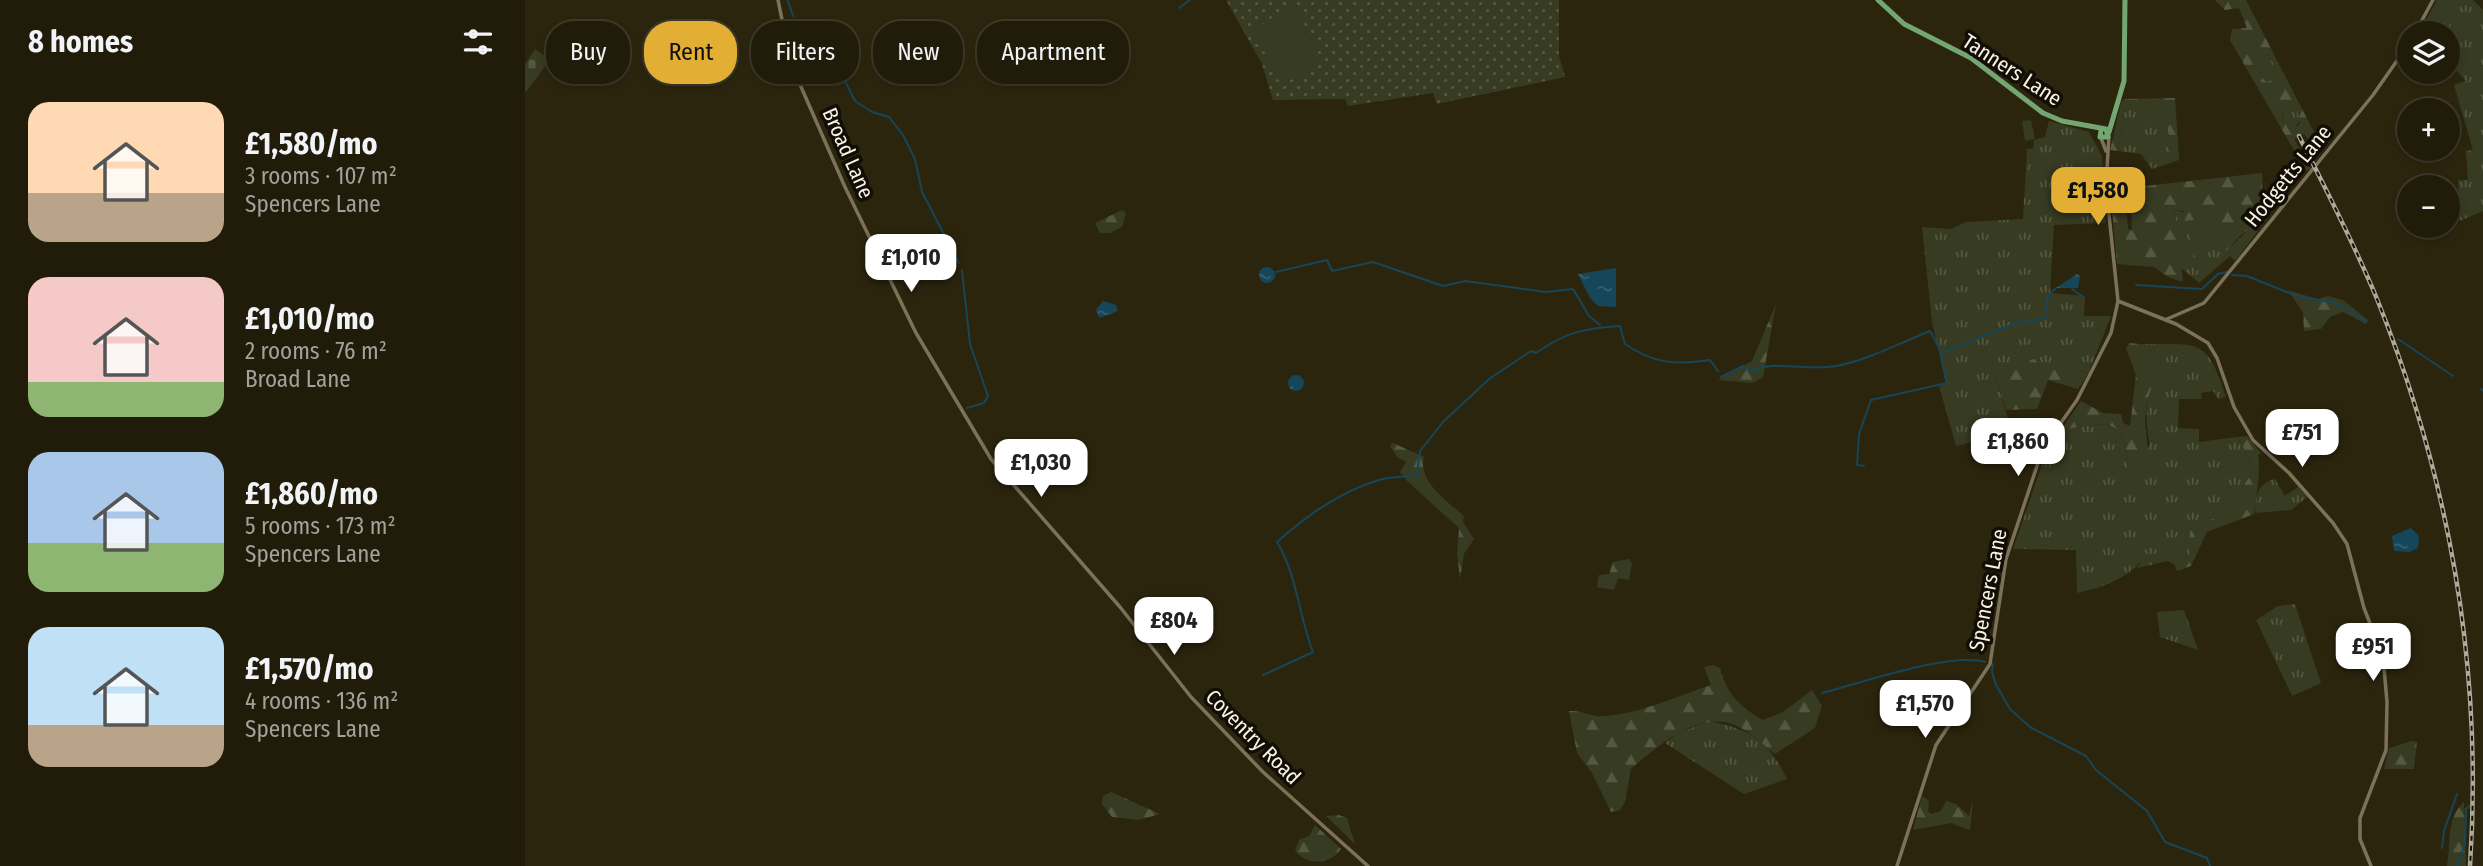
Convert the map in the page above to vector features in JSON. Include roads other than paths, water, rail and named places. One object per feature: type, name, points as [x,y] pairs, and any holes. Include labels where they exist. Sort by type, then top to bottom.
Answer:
[{"type":"main road","name":"Tanners Lane","points":[[1878,0],[1904,24],[1971,58],[2043,113],[2109,134]]},
{"type":"main road","name":"Spencers Lane","points":[[2109,134],[2124,80],[2126,0]]},
{"type":"main road","points":[[2101,130],[2101,138],[2109,134]]},
{"type":"street","name":"Broad Lane","points":[[778,0],[791,64],[845,187],[916,333],[991,459]]},
{"type":"street","points":[[2422,21],[2433,0]]},
{"type":"street","name":"Hodgetts Lane","points":[[2165,320],[2204,303],[2373,95],[2397,61]]},
{"type":"street","name":"Spencers Lane","points":[[1897,866],[1936,745],[1990,664],[2006,559],[2043,448],[2077,400],[2105,346],[2118,300],[2106,186],[2109,134]]},
{"type":"street","name":"Spencers Lane","points":[[2101,138],[2107,153]]},
{"type":"street","points":[[2118,300],[2199,335],[2214,351],[2234,407],[2253,440],[2289,473],[2333,523],[2353,558],[2364,608],[2383,657],[2387,702],[2386,750],[2360,818],[2360,839],[2371,866]]},
{"type":"street","points":[[2176,324],[2178,316]]},
{"type":"street","name":"Coventry Road","points":[[991,459],[1121,607],[1191,697],[1263,772],[1368,866]]},
{"type":"water","points":[[1267,267],[1273,269],[1273,281],[1267,283],[1261,281],[1259,275],[1261,269]]},
{"type":"water","points":[[1616,268],[1616,307],[1598,306],[1590,298],[1578,274]]},
{"type":"water","points":[[2077,274],[2080,276],[2078,288],[2056,288]]},
{"type":"water","points":[[1103,301],[1116,305],[1118,311],[1099,318],[1096,310]]},
{"type":"water","points":[[1296,375],[1302,377],[1302,389],[1296,391],[1290,389],[1288,383],[1290,377]]},
{"type":"water","points":[[2411,528],[2419,536],[2418,548],[2410,552],[2394,551],[2392,536]]},
{"type":"waterway","points":[[1179,8],[1190,0]]},
{"type":"waterway","points":[[788,1],[793,16]]},
{"type":"waterway","points":[[846,84],[855,101],[872,112],[889,117],[903,135],[915,159],[922,192],[959,263]]},
{"type":"waterway","points":[[1276,272],[1327,260],[1332,271],[1373,262],[1443,286],[1465,281],[1546,292],[1573,289],[1589,316],[1600,325]]},
{"type":"waterway","points":[[962,270],[970,344],[988,396],[984,403],[967,408]]},
{"type":"waterway","points":[[2136,285],[2202,289],[2218,274],[2227,272]]},
{"type":"waterway","points":[[2232,275],[2247,276],[2294,295],[2338,304],[2366,321]]},
{"type":"waterway","points":[[2046,313],[2048,295],[2056,288]]},
{"type":"waterway","points":[[2072,289],[2083,297]]},
{"type":"waterway","points":[[1721,377],[1743,366],[1751,371],[1770,366],[1825,367],[1847,364],[1930,331],[1942,353],[2013,324],[2047,318]]},
{"type":"waterway","points":[[1263,675],[1313,652],[1289,568],[1277,542],[1312,514],[1351,491],[1384,479],[1417,474],[1420,451],[1443,422],[1489,379],[1531,351],[1536,353],[1557,340],[1586,330],[1620,326],[1625,344],[1646,356],[1676,362],[1710,360],[1718,371]]},
{"type":"waterway","points":[[2398,339],[2453,376]]},
{"type":"waterway","points":[[1864,466],[1857,465],[1859,434],[1871,400],[1947,383],[1941,355]]},
{"type":"waterway","points":[[1822,693],[1928,665],[1950,661],[1985,662]]},
{"type":"waterway","points":[[1993,664],[1992,672],[1996,685],[2010,709],[2030,727],[2086,756],[2096,770],[2147,811],[2165,842],[2207,858],[2210,866]]},
{"type":"waterway","points":[[2442,848],[2444,831],[2457,794]]},
{"type":"waterway","points":[[2457,866],[2465,844],[2466,809],[2469,806]]},
{"type":"railway","points":[[2299,136],[2377,299],[2424,437],[2442,507],[2456,577],[2466,649],[2473,793],[2470,866]]}]
